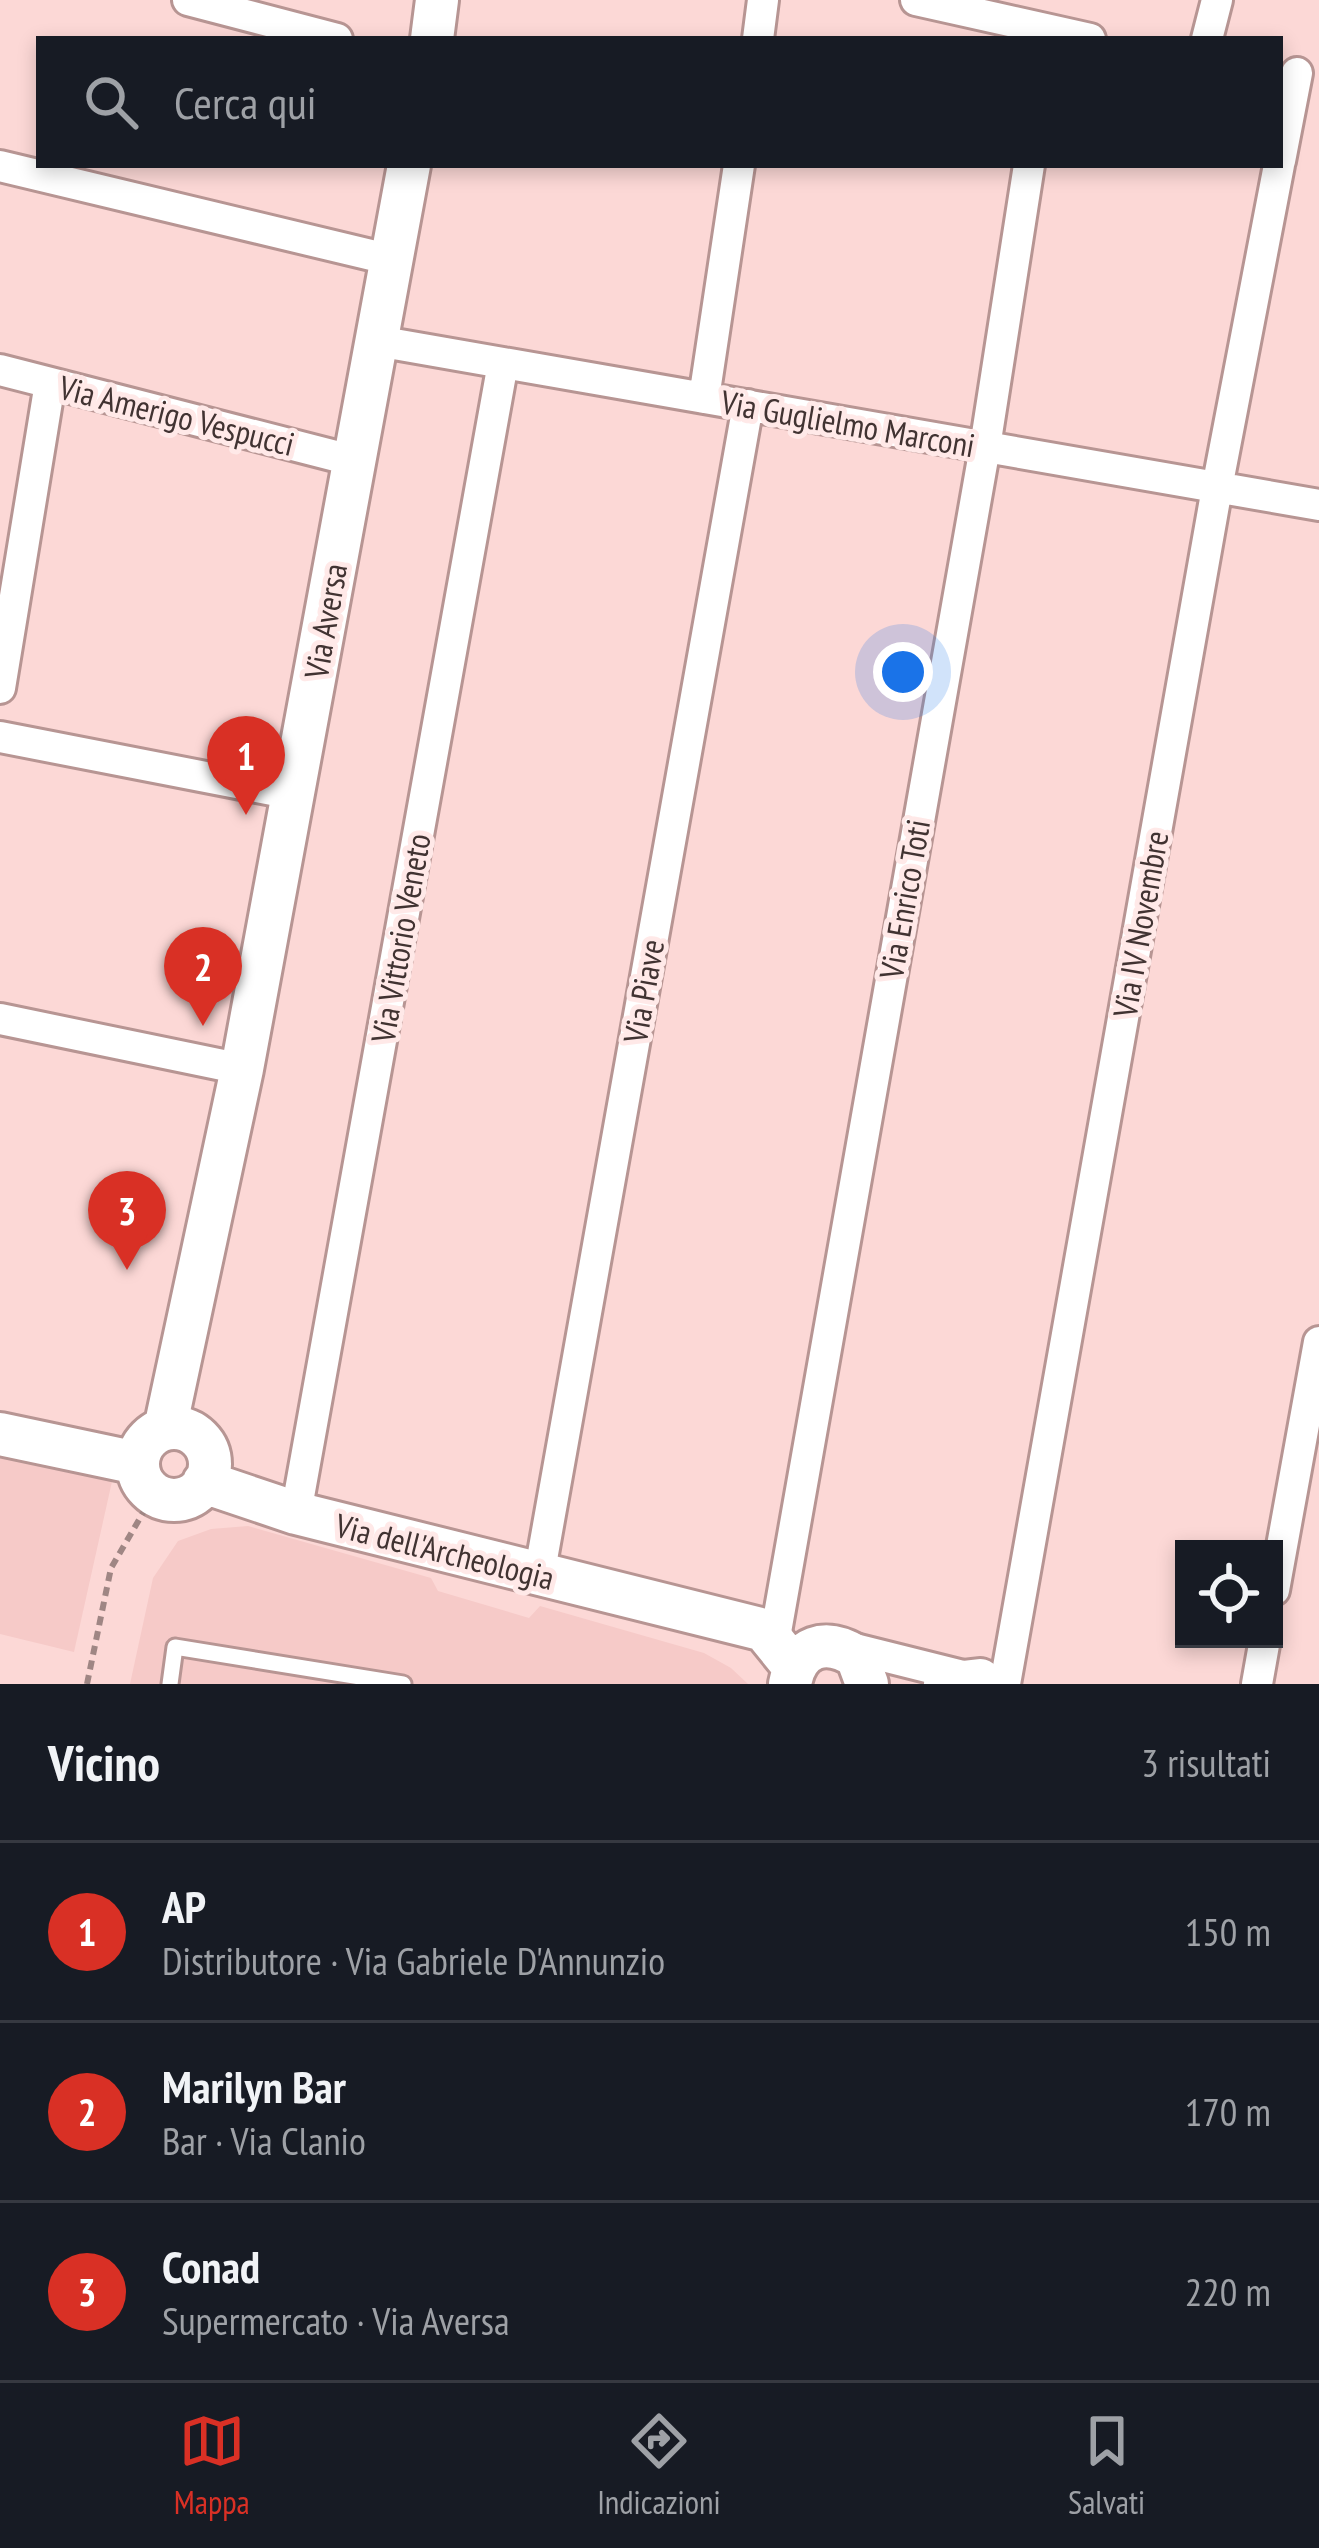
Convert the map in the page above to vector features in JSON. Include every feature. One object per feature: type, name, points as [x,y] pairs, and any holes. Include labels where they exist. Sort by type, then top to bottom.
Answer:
[{"type":"street","points":[[188,0],[326,36]]},
{"type":"street","points":[[432,36],[437,0]]},
{"type":"street","points":[[758,36],[764,0]]},
{"type":"street","points":[[916,0],[1049,35],[1056,0]]},
{"type":"street","points":[[1208,36],[1216,0]]},
{"type":"street","name":"Via IV Novembre","points":[[1283,149],[1299,74]]},
{"type":"street","points":[[0,166],[392,260]]},
{"type":"street","name":"Via Aversa","points":[[165,1429],[242,1069],[409,168]]},
{"type":"street","points":[[704,398],[739,168]]},
{"type":"street","name":"Via Enrico Toti","points":[[780,1659],[1029,168]]},
{"type":"street","name":"Via IV Novembre","points":[[983,1683],[1279,168]]},
{"type":"street","name":"Via Guglielmo Marconi","points":[[377,340],[1319,505]]},
{"type":"street","name":"Via Vittorio Veneto","points":[[296,1513],[503,363]]},
{"type":"street","name":"Via Amerigo Vespucci","points":[[0,370],[355,461]]},
{"type":"street","points":[[0,688],[50,383]]},
{"type":"street","name":"Via Piave","points":[[539,1576],[748,405]]},
{"type":"street","points":[[0,737],[293,794]]},
{"type":"street","points":[[0,1019],[242,1069]]},
{"type":"street","points":[[1283,1540],[1319,1342]]},
{"type":"street","points":[[0,1434],[146,1479],[176,1500],[197,1492],[204,1483],[209,1469],[203,1442],[193,1433],[165,1429],[145,1441],[146,1479]]},
{"type":"street","name":"Via dell'Archeologia","points":[[204,1483],[296,1513],[689,1612],[780,1659]]},
{"type":"street","points":[[835,1645],[857,1657],[867,1684]]},
{"type":"street","points":[[780,1659],[835,1645],[983,1683]]},
{"type":"street","points":[[1257,1684],[1263,1648]]},
{"type":"lane","points":[[170,1684],[176,1647],[403,1684]]},
{"type":"path","points":[[87,1684],[111,1568],[146,1479]]},
{"type":"shaded area","points":[[0,1444],[115,1468],[74,1652],[0,1634]]},
{"type":"shaded area","points":[[248,1526],[431,1578],[438,1591],[529,1618],[540,1606],[704,1653],[748,1684],[130,1684],[153,1578],[178,1541],[211,1529]]},
{"type":"place","name":"AP","points":[[246,815]]},
{"type":"place","name":"Marilyn Bar","points":[[203,1026]]},
{"type":"place","name":"Conad","points":[[127,1270]]}]
